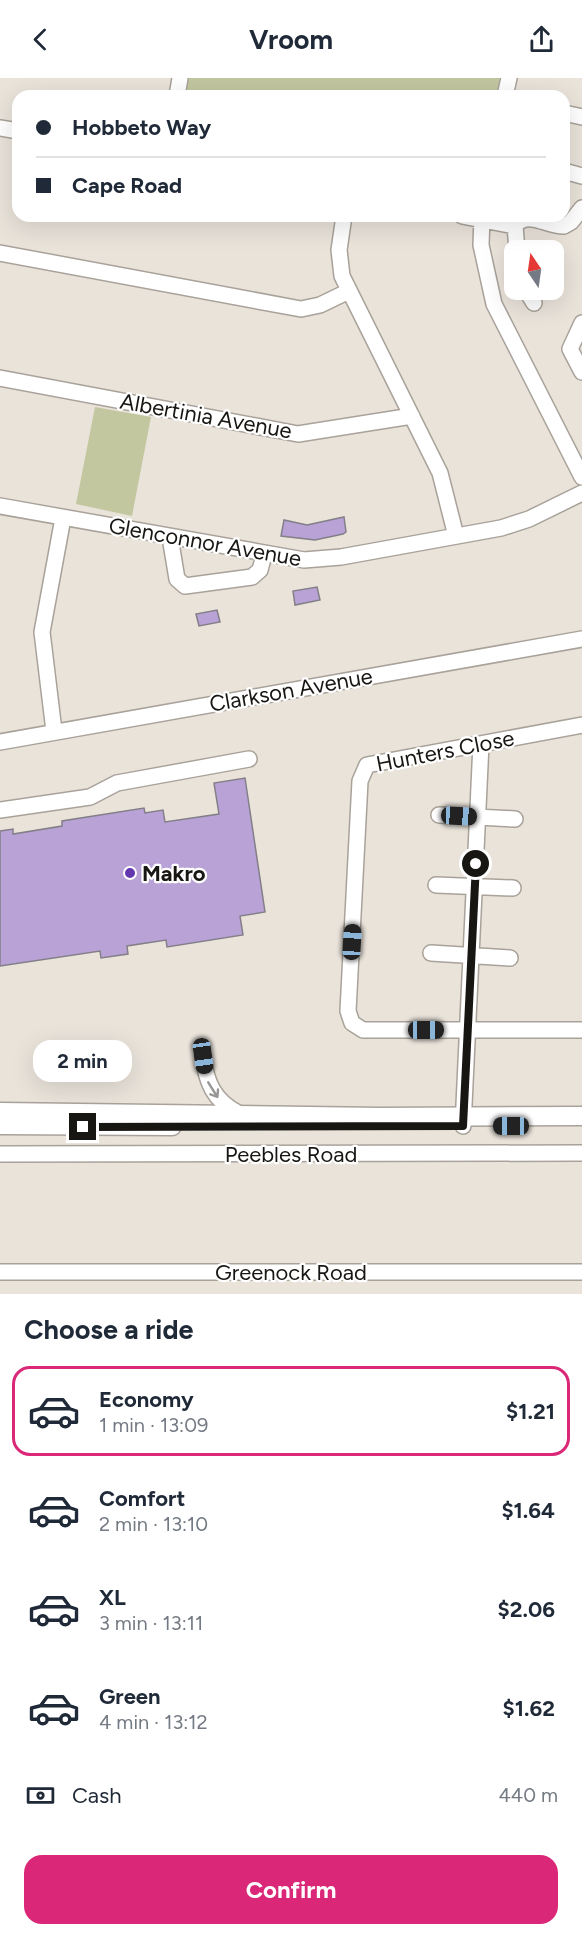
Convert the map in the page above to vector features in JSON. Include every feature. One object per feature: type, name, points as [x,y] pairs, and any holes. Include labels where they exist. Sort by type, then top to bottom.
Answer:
[{"type":"main road","points":[[0,1112],[238,1113],[582,1126]]},
{"type":"main road","points":[[0,1125],[463,1121],[582,1116]]},
{"type":"street","points":[[546,222],[564,226],[571,222],[582,208]]},
{"type":"street","points":[[343,222],[339,265],[349,291],[443,480],[456,536]]},
{"type":"street","points":[[482,222],[481,245],[494,304],[582,477]]},
{"type":"street","points":[[498,222],[515,226],[522,222]]},
{"type":"street","points":[[515,226],[516,240]]},
{"type":"street","points":[[0,253],[301,309],[320,305],[349,291]]},
{"type":"street","points":[[582,323],[570,349],[582,372]]},
{"type":"street","name":"Albertinia Avenue","points":[[0,378],[298,434],[412,416]]},
{"type":"street","name":"Glenconnor Avenue","points":[[0,506],[304,561],[322,560],[501,528],[529,519],[582,493]]},
{"type":"street","points":[[54,731],[42,632],[63,518]]},
{"type":"street","points":[[170,537],[177,579],[185,586],[252,577],[260,570],[264,555]]},
{"type":"street","name":"Clarkson Avenue","points":[[0,742],[582,639]]},
{"type":"street","name":"Hunters Close","points":[[582,725],[367,765],[361,774],[348,1011],[352,1023],[363,1030],[582,1030]]},
{"type":"street","points":[[463,1121],[481,744]]},
{"type":"street","points":[[0,810],[90,797],[117,783],[249,759]]},
{"type":"street","points":[[439,815],[515,819]]},
{"type":"street","points":[[436,885],[513,888]]},
{"type":"street","points":[[431,952],[510,958]]},
{"type":"street","points":[[203,1056],[210,1088],[224,1105],[238,1113]]},
{"type":"street","name":"Peebles Road","points":[[0,1154],[582,1153]]},
{"type":"street","name":"Greenock Road","points":[[0,1272],[582,1272]]},
{"type":"green space","points":[[187,78],[500,78],[497,90],[185,90]]},
{"type":"green space","points":[[95,407],[151,417],[132,516],[76,504]]},
{"type":"building","points":[[344,517],[346,532],[343,534],[315,540],[281,536],[284,520],[307,525]]},
{"type":"building","points":[[317,587],[320,600],[295,605],[293,591]]},
{"type":"building","points":[[217,610],[220,622],[199,626],[196,614]]},
{"type":"building","name":"Makro","points":[[245,778],[265,912],[240,916],[243,935],[167,947],[166,940],[127,946],[128,954],[101,958],[100,951],[0,966],[0,831],[13,829],[13,834],[62,826],[62,821],[144,808],[145,813],[163,810],[165,822],[219,814],[214,783]]},
{"type":"place","name":"Makro","points":[[130,873]]},
{"type":"route","points":[[83,1127],[463,1126],[476,864]]}]
